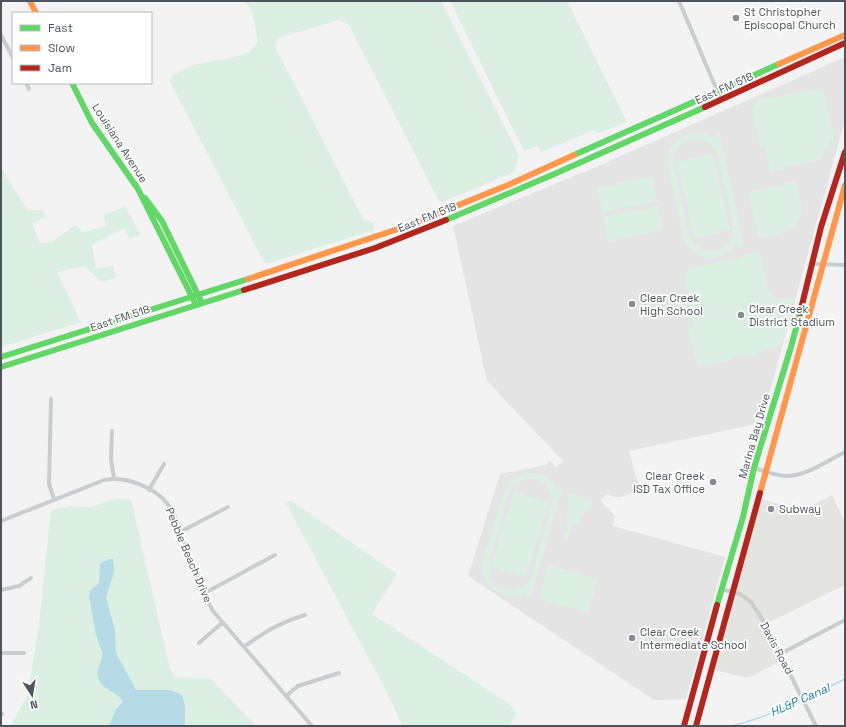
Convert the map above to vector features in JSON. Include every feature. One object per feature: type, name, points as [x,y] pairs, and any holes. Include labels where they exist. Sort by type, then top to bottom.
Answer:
[{"type":"main road","points":[[30,1],[36,12]]},
{"type":"main road","name":"East FM 518","points":[[1,357],[195,296],[371,238],[508,185],[670,111],[844,35]]},
{"type":"main road","name":"East FM 518","points":[[1,367],[374,248],[510,194],[675,121],[845,43]]},
{"type":"main road","name":"Louisiana Avenue","points":[[72,84],[92,124],[140,193],[156,228],[199,304]]},
{"type":"main road","points":[[670,111],[675,121]]},
{"type":"main road","name":"Marina Bay Drive","points":[[684,726],[721,588],[743,517],[754,468],[791,347],[813,264],[821,227],[845,152]]},
{"type":"main road","points":[[573,155],[578,164]]},
{"type":"main road","points":[[508,185],[510,194]]},
{"type":"main road","name":"Marina Bay Drive","points":[[696,726],[845,186]]},
{"type":"main road","points":[[457,205],[460,214]]},
{"type":"main road","points":[[371,238],[374,248]]},
{"type":"main road","points":[[287,266],[290,275]]},
{"type":"main road","points":[[108,323],[111,332]]},
{"type":"main road","points":[[791,347],[800,350]]},
{"type":"main road","points":[[770,417],[780,419]]},
{"type":"main road","points":[[743,517],[753,522]]},
{"type":"main road","points":[[735,543],[745,545]]},
{"type":"main road","points":[[697,675],[710,678]]},
{"type":"street","points":[[679,1],[721,100]]},
{"type":"street","points":[[1,35],[12,56]]},
{"type":"street","points":[[26,84],[29,89]]},
{"type":"street","points":[[813,264],[845,265]]},
{"type":"street","points":[[51,399],[49,484],[54,499]]},
{"type":"street","points":[[112,431],[110,460],[114,478]]},
{"type":"street","points":[[754,468],[783,476],[793,476],[803,473],[845,452]]},
{"type":"street","points":[[149,490],[164,464]]},
{"type":"street","name":"Pebble Beach Drive","points":[[1,521],[104,480],[114,478],[130,480],[149,490],[169,506],[203,594],[222,623],[312,726]]},
{"type":"street","points":[[180,532],[228,507]]},
{"type":"street","points":[[203,594],[275,555]]},
{"type":"street","points":[[1,590],[19,586],[31,578]]},
{"type":"street","name":"Davis Road","points":[[721,588],[740,594],[751,602],[797,686],[816,726]]},
{"type":"street","points":[[244,648],[256,638],[294,618],[305,615]]},
{"type":"street","points":[[780,654],[845,620]]},
{"type":"street","points":[[199,643],[222,623]]},
{"type":"street","points":[[1,653],[24,653]]},
{"type":"street","points":[[286,696],[298,686],[338,673]]},
{"type":"shaded area","name":"Clear Creek High School","points":[[845,57],[845,120],[761,423],[629,451],[636,477],[642,489],[621,497],[614,497],[607,494],[600,500],[615,516],[613,526],[725,557],[686,699],[654,700],[468,576],[500,474],[545,465],[550,461],[556,467],[563,461],[487,381],[453,226],[589,170]]},
{"type":"shaded area","points":[[832,495],[845,522],[845,585],[762,626],[781,661],[750,677],[742,677],[715,670],[761,499],[802,511]]},
{"type":"green space","points":[[244,1],[441,1],[519,155],[514,172],[440,203],[349,25],[339,20],[278,38],[275,46],[363,219],[374,223],[374,230],[269,263],[264,262],[169,80],[185,68],[247,53],[258,42],[252,11]]},
{"type":"green space","points":[[450,1],[567,1],[627,122],[599,133],[594,130],[541,152],[537,146],[524,151]]},
{"type":"green space","points":[[823,88],[834,137],[819,160],[770,171],[765,146],[760,146],[752,109],[757,100]]},
{"type":"green space","points":[[704,133],[713,138],[713,135],[720,133],[744,245],[738,246],[736,243],[724,255],[717,258],[702,257],[695,253],[684,240],[667,162],[670,150],[676,141],[685,135]],"holes":[[[697,139],[709,142],[717,152],[733,225],[729,243],[717,251],[702,249],[689,235],[674,164],[675,154],[683,143]]]},
{"type":"green space","points":[[713,154],[730,230],[694,238],[677,162]]},
{"type":"green space","points":[[1,167],[27,210],[42,210],[46,216],[32,224],[40,243],[52,242],[75,225],[83,232],[106,226],[104,215],[125,206],[140,234],[130,239],[125,228],[92,245],[96,268],[113,266],[116,278],[102,282],[85,266],[57,272],[81,322],[1,347]]},
{"type":"green space","points":[[652,176],[657,201],[602,212],[597,188]]},
{"type":"green space","points":[[796,181],[801,207],[801,216],[798,223],[793,228],[774,235],[759,238],[749,195],[752,191]]},
{"type":"green space","points":[[658,206],[663,230],[608,242],[603,217]]},
{"type":"green space","name":"Clear Creek District Stadium","points":[[760,252],[763,265],[761,266],[762,270],[764,270],[769,293],[778,299],[790,297],[794,302],[782,343],[780,346],[756,354],[756,356],[737,355],[728,361],[698,366],[688,328],[694,328],[684,275],[691,267],[730,260]]},
{"type":"green space","points":[[525,473],[539,474],[551,481],[555,489],[557,486],[563,488],[531,596],[526,595],[527,590],[516,596],[507,596],[498,593],[485,581],[482,563],[504,491],[510,482]],"holes":[[[526,479],[541,482],[548,488],[552,503],[531,578],[527,583],[517,588],[502,588],[492,582],[489,565],[509,492],[514,485]]]},
{"type":"green space","points":[[514,492],[549,503],[526,577],[491,566]]},
{"type":"green space","points":[[568,493],[582,496],[593,502],[569,533],[571,534],[568,539],[565,539],[563,537],[564,532],[567,532]]},
{"type":"green space","points":[[115,499],[131,499],[170,669],[176,677],[211,679],[256,726],[10,726],[28,695],[40,616],[51,510],[71,506],[91,507]]},
{"type":"green space","points":[[290,500],[397,574],[372,614],[511,705],[516,714],[509,726],[403,726],[385,689],[286,503]]},
{"type":"green space","points":[[548,565],[598,579],[588,613],[539,598]]},
{"type":"water","points":[[109,559],[113,559],[114,572],[106,597],[115,630],[116,653],[136,690],[170,690],[182,695],[185,706],[185,724],[182,726],[109,726],[116,709],[123,702],[120,697],[103,686],[98,679],[97,672],[103,654],[96,635],[89,597],[90,591],[99,583],[100,564]]},
{"type":"waterway","name":"HL&P Canal","points":[[732,726],[776,711],[845,679]]},
{"type":"traffic: fast","points":[[574,155],[779,64]]},
{"type":"traffic: fast","points":[[72,84],[92,123],[138,189],[196,305]]},
{"type":"traffic: fast","points":[[446,220],[705,107]]},
{"type":"traffic: fast","points":[[145,198],[162,221],[202,303]]},
{"type":"traffic: fast","points":[[1,357],[248,279]]},
{"type":"traffic: fast","points":[[1,367],[244,290]]},
{"type":"traffic: fast","points":[[717,605],[743,517],[754,468],[800,313]]},
{"type":"traffic: slow","points":[[30,1],[36,12]]},
{"type":"traffic: slow","points":[[779,64],[845,35]]},
{"type":"traffic: slow","points":[[248,279],[407,226],[508,185],[574,155]]},
{"type":"traffic: slow","points":[[760,493],[845,185]]},
{"type":"traffic: jam","points":[[705,107],[845,43]]},
{"type":"traffic: jam","points":[[800,313],[821,227],[845,152]]},
{"type":"traffic: jam","points":[[244,290],[375,248],[446,220]]},
{"type":"traffic: jam","points":[[696,726],[760,493]]},
{"type":"traffic: jam","points":[[684,726],[717,605]]},
{"type":"place","name":"St Christopher Episcopal Church","points":[[736,18]]},
{"type":"place","name":"Clear Creek High School","points":[[632,304]]},
{"type":"place","name":"Clear Creek District Stadium","points":[[741,315]]},
{"type":"place","name":"Clear Creek ISD Tax Office","points":[[713,482]]},
{"type":"place","name":"Subway","points":[[771,509]]},
{"type":"place","name":"Clear Creek Intermediate School","points":[[632,638]]}]
